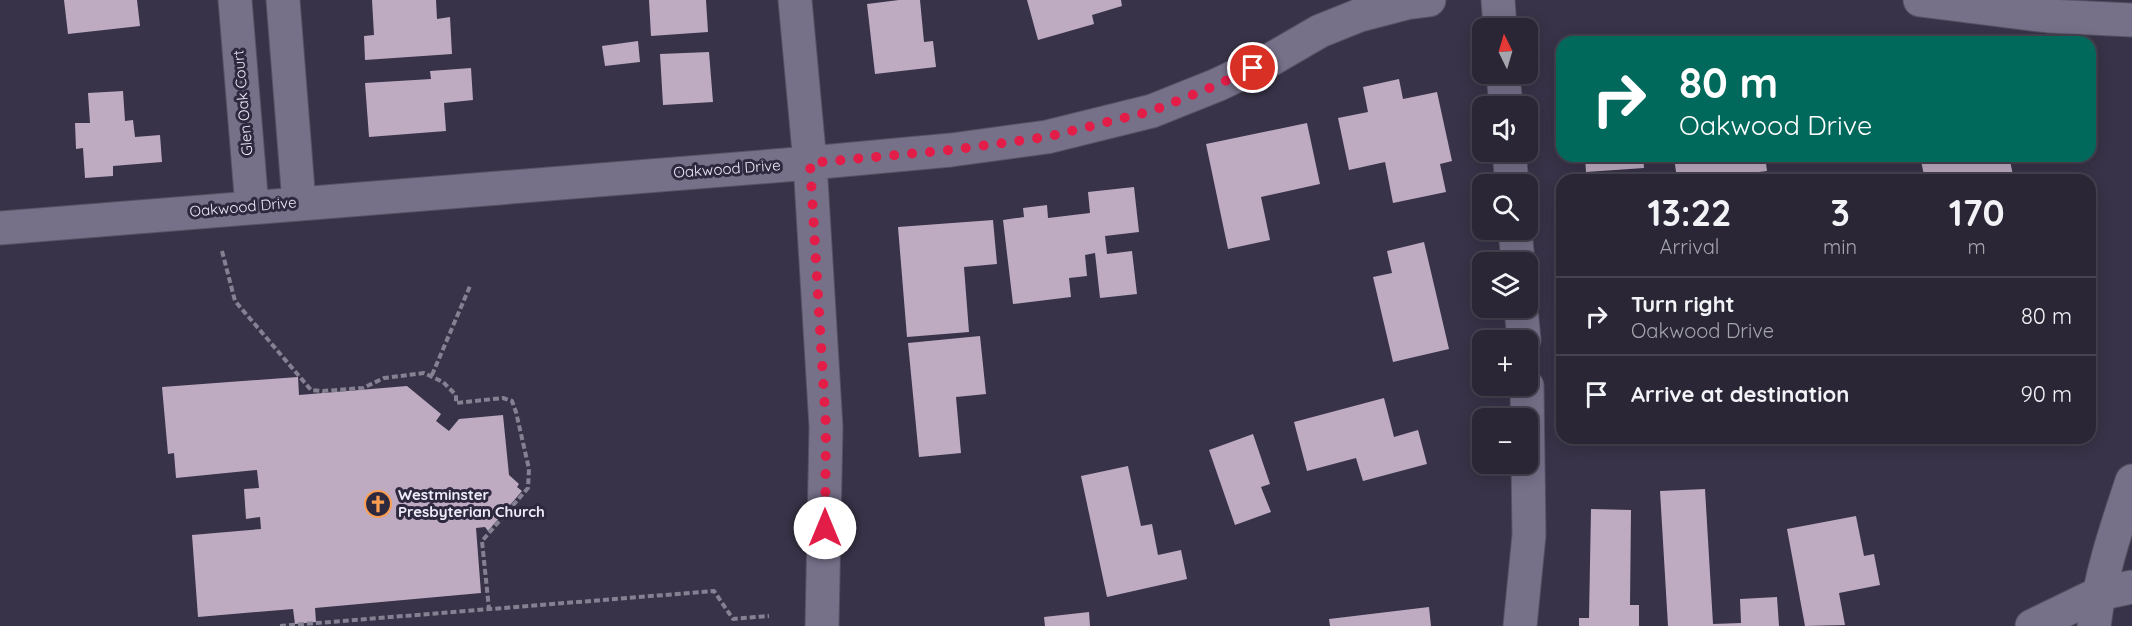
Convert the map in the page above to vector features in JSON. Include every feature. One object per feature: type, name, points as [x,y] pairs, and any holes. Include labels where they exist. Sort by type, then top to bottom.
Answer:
[{"type":"street","name":"Glen Oak Court","points":[[235,0],[252,207]]},
{"type":"street","points":[[283,0],[299,202]]},
{"type":"street","points":[[795,0],[810,163],[826,427],[822,626]]},
{"type":"street","name":"Oakwood Drive","points":[[0,228],[299,202],[810,163],[951,150],[1047,137],[1152,111],[1228,80],[1270,60],[1320,31],[1360,15],[1406,3],[1429,0]]},
{"type":"street","points":[[1498,0],[1499,18]]},
{"type":"street","points":[[1920,0],[2048,16],[2132,20]]},
{"type":"street","points":[[1520,626],[1529,535],[1527,396]]},
{"type":"street","points":[[2094,626],[2098,594],[2132,481]]},
{"type":"street","points":[[2032,626],[2098,594],[2132,587]]},
{"type":"path","points":[[222,250],[235,302],[311,390],[363,388],[384,378],[424,373],[443,382],[456,395],[456,403],[503,398],[512,401],[529,469],[528,488],[482,541],[489,609]]},
{"type":"path","points":[[432,375],[470,286]]},
{"type":"path","points":[[280,626],[714,591],[733,619],[769,616]]},
{"type":"building","points":[[64,0],[137,0],[140,26],[68,34]]},
{"type":"building","points":[[372,0],[436,0],[437,19],[450,17],[452,54],[365,60],[364,36],[374,35]]},
{"type":"building","points":[[649,0],[706,0],[708,32],[651,36]]},
{"type":"building","points":[[920,0],[924,42],[933,41],[936,67],[875,74],[867,4]]},
{"type":"building","points":[[1027,0],[1121,0],[1122,6],[1092,15],[1094,24],[1038,40]]},
{"type":"building","points":[[638,41],[640,62],[605,66],[602,46]]},
{"type":"building","points":[[709,52],[713,102],[663,105],[660,54]]},
{"type":"building","points":[[471,68],[473,100],[444,103],[446,131],[369,137],[365,83],[431,79],[430,71]]},
{"type":"building","points":[[1399,79],[1403,99],[1437,92],[1452,161],[1440,164],[1446,192],[1393,203],[1385,162],[1349,170],[1338,118],[1368,112],[1363,87]]},
{"type":"building","points":[[123,91],[125,121],[133,120],[135,137],[160,135],[162,162],[113,166],[113,176],[85,178],[83,148],[76,149],[75,123],[90,123],[88,93]]},
{"type":"building","points":[[1307,123],[1320,184],[1261,197],[1270,240],[1228,249],[1206,144]]},
{"type":"building","points":[[1585,162],[1644,162],[1644,168],[1586,172]]},
{"type":"building","points":[[1675,162],[1766,162],[1767,171],[1743,174],[1676,174]]},
{"type":"building","points":[[1921,162],[2010,162],[2013,174],[1924,174]]},
{"type":"building","points":[[1134,187],[1139,232],[1105,236],[1107,254],[1132,251],[1137,294],[1100,298],[1095,253],[1085,255],[1087,276],[1069,278],[1071,297],[1013,304],[1003,220],[1024,217],[1023,208],[1047,205],[1048,218],[1090,213],[1088,192]]},
{"type":"building","points":[[993,220],[997,264],[964,267],[969,332],[907,337],[898,227]]},
{"type":"building","points":[[1424,242],[1449,349],[1393,362],[1373,277],[1392,273],[1387,251]]},
{"type":"building","points":[[980,336],[986,394],[956,397],[961,453],[919,457],[908,343]]},
{"type":"building","name":"Westminster Presbyterian Church","points":[[298,377],[299,395],[407,386],[441,414],[436,421],[449,431],[459,419],[503,415],[509,475],[519,484],[517,487],[522,491],[488,531],[485,527],[476,528],[481,593],[315,608],[316,622],[295,624],[293,609],[198,617],[192,535],[261,529],[260,517],[246,519],[244,489],[259,488],[257,470],[176,478],[174,453],[168,454],[162,387]]},
{"type":"building","points":[[1384,398],[1394,437],[1418,430],[1427,464],[1363,481],[1356,458],[1307,471],[1294,422]]},
{"type":"building","points":[[1253,434],[1270,484],[1261,487],[1271,512],[1235,525],[1209,450]]},
{"type":"building","points":[[1128,466],[1141,526],[1152,524],[1158,555],[1181,550],[1187,579],[1107,597],[1081,476]]},
{"type":"building","points":[[1705,489],[1713,624],[1741,623],[1740,599],[1777,597],[1779,626],[1668,626],[1660,491]]},
{"type":"building","points":[[1591,509],[1631,510],[1630,605],[1639,605],[1639,626],[1579,626],[1579,618],[1589,618]]},
{"type":"building","points":[[1856,516],[1864,556],[1874,554],[1880,585],[1839,593],[1845,625],[1805,626],[1787,529]]},
{"type":"building","points":[[1429,607],[1431,626],[1330,626],[1329,619]]},
{"type":"building","points":[[1089,612],[1090,626],[1045,626],[1044,617]]},
{"type":"place","name":"Westminster Presbyterian Church","points":[[378,504]]},
{"type":"route","points":[[825,528],[826,427],[810,163],[951,150],[1047,137],[1152,111],[1253,68]]}]
